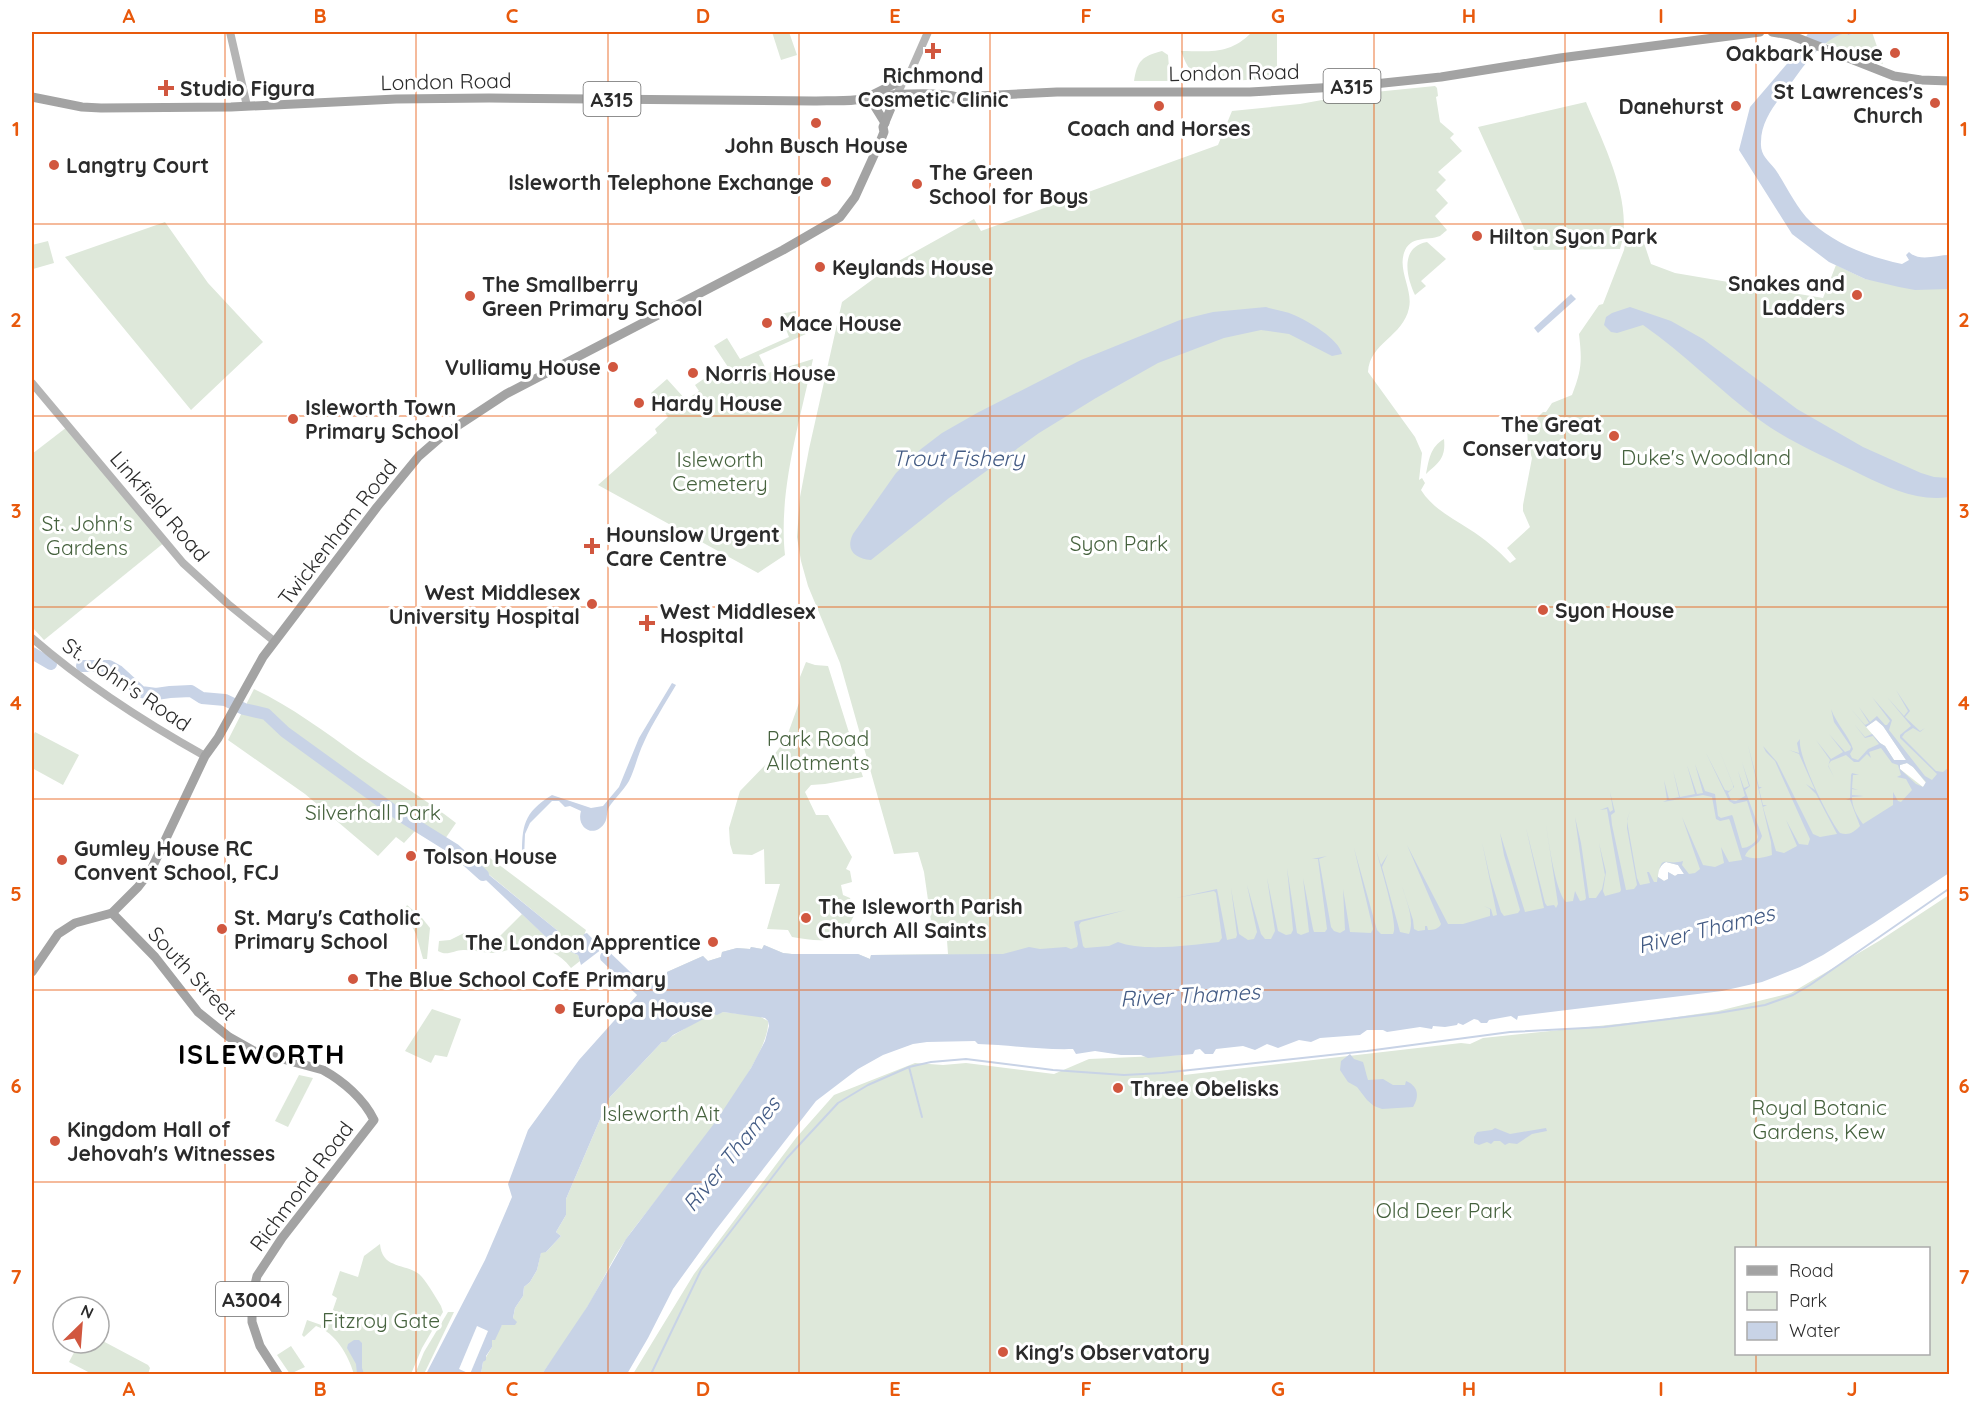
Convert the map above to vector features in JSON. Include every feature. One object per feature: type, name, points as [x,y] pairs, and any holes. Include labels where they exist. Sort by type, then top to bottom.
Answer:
[{"type":"main road","name":"London Road","points":[[32,97],[82,107],[101,108],[247,106],[396,99],[717,101],[898,99],[949,94],[958,96],[1057,92],[1250,92],[1355,86],[1441,77],[1570,56],[1760,32]]},
{"type":"main road","points":[[1772,32],[1797,38],[1894,76],[1950,81]]},
{"type":"main road","points":[[885,128],[868,99],[907,76]]},
{"type":"main road","name":"Twickenham Road","points":[[32,972],[58,934],[68,926],[112,913],[153,868],[205,756],[218,738],[237,701],[274,641],[402,476],[437,440],[506,394],[783,250],[840,217],[855,197],[898,99]]},
{"type":"main road","name":"South Street","points":[[112,913],[148,950],[198,1012],[219,1030],[250,1049],[323,1070],[332,1075],[355,1094],[374,1120]]},
{"type":"main road","name":"Richmond Road","points":[[278,1374],[260,1346],[252,1322],[252,1297],[257,1276],[282,1238],[374,1120]]},
{"type":"street","points":[[230,32],[247,106]]},
{"type":"street","points":[[898,99],[928,32]]},
{"type":"street","name":"Linkfield Road","points":[[32,383],[183,563],[228,604],[274,641]]},
{"type":"street","name":"St. John's Road","points":[[32,638],[63,665],[93,686],[205,756]]},
{"type":"green space","points":[[772,32],[789,32],[797,55],[781,60]]},
{"type":"green space","points":[[1252,32],[1277,32],[1277,79],[1230,80],[1206,77],[1196,74],[1189,68],[1181,51],[1210,51],[1228,48],[1236,45]]},
{"type":"green space","points":[[1872,32],[1883,64],[1825,43],[1833,36]]},
{"type":"green space","points":[[1162,51],[1168,55],[1170,81],[1134,81],[1142,60]]},
{"type":"green space","name":"Syon Park","points":[[1435,86],[1440,122],[1454,134],[1450,138],[1462,151],[1438,172],[1446,180],[1436,190],[1448,203],[1435,216],[1447,230],[1440,236],[1415,241],[1407,247],[1403,260],[1410,301],[1406,318],[1374,353],[1368,372],[1415,437],[1422,453],[1419,480],[1422,478],[1425,483],[1421,490],[1426,497],[1443,512],[1486,541],[1510,563],[1516,559],[1507,548],[1530,527],[1523,511],[1532,458],[1528,446],[1527,428],[1543,412],[1546,412],[1552,403],[1572,395],[1580,365],[1579,334],[1599,305],[1603,304],[1624,250],[1627,232],[1640,231],[1651,264],[1675,273],[1823,298],[1836,265],[1865,279],[1949,288],[1949,790],[1943,796],[1631,925],[647,986],[667,975],[667,972],[703,956],[708,961],[721,957],[722,952],[737,948],[762,949],[764,945],[783,953],[858,954],[870,959],[871,955],[948,954],[946,927],[931,921],[924,872],[918,852],[894,854],[840,663],[808,586],[797,537],[800,497],[809,449],[842,302],[895,263],[974,219],[981,231],[1218,145],[1232,111],[1300,104],[1355,94]],"holes":[[[1876,720],[1883,726],[1906,760],[1894,760],[1885,746],[1866,727]],[[1907,763],[1913,767],[1926,783],[1923,787],[1900,769],[1900,765]],[[1664,863],[1678,865],[1684,874],[1675,876],[1668,872],[1668,879],[1664,881],[1658,877]]]},
{"type":"green space","points":[[1586,102],[1608,155],[1620,194],[1624,231],[1620,249],[1534,250],[1478,127]]},
{"type":"green space","points":[[165,222],[208,283],[263,342],[191,410],[65,257]]},
{"type":"green space","points":[[48,241],[54,263],[33,269],[32,245]]},
{"type":"green space","points":[[1427,242],[1446,259],[1421,281],[1426,286],[1415,295],[1409,279],[1409,256],[1418,245]]},
{"type":"green space","name":"Isleworth Cemetery","points":[[796,311],[796,328],[806,334],[759,355],[768,373],[813,359],[787,482],[785,555],[758,573],[598,485],[657,433],[655,429],[668,417],[651,393],[667,379],[686,400],[699,391],[695,385],[715,371],[718,375],[728,367],[714,346],[727,338],[740,359],[789,337],[780,314]]},
{"type":"green space","name":"St. John's Gardens","points":[[67,427],[165,542],[44,640],[32,627],[32,454]]},
{"type":"green space","points":[[1444,439],[1441,459],[1426,474],[1433,450]]},
{"type":"green space","name":"Park Road Allotments","points":[[806,662],[828,666],[863,777],[811,785],[805,792],[816,815],[828,815],[852,857],[846,869],[850,871],[852,882],[841,885],[843,895],[850,898],[855,913],[844,931],[830,939],[822,940],[792,937],[788,930],[767,929],[780,884],[765,884],[764,849],[752,855],[733,854],[729,828],[740,791],[771,759],[786,739],[799,703],[800,677]]},
{"type":"green space","name":"Silverhall Park","points":[[254,689],[308,720],[456,823],[445,839],[475,861],[468,866],[450,850],[415,831],[404,843],[396,837],[378,856],[305,794],[228,740]]},
{"type":"green space","points":[[35,732],[79,755],[63,785],[32,768],[32,738]]},
{"type":"green space","points":[[482,852],[586,930],[579,948],[557,940],[558,931],[476,864]]},
{"type":"green space","name":"Old Deer Park","points":[[1949,895],[1949,1374],[633,1374],[694,1274],[796,1138],[834,1095],[915,1063],[943,1065],[966,1063],[1054,1074],[1089,1059],[1181,1055],[1184,1075],[1461,1043],[1470,1044],[1483,1038],[1656,1020],[1718,1011],[1791,993],[1879,941]]},
{"type":"green space","points":[[407,905],[430,928],[427,959],[423,959],[416,934],[404,911]]},
{"type":"green space","points":[[522,914],[555,945],[578,955],[580,961],[571,968],[559,956],[537,948],[512,949],[498,953],[469,950],[448,953],[438,951],[439,941],[450,940],[464,933],[485,951]]},
{"type":"green space","points":[[432,1009],[461,1019],[447,1057],[435,1055],[431,1063],[405,1051]]},
{"type":"green space","name":"Isleworth Ait","points":[[723,1012],[759,1016],[768,1021],[764,1041],[752,1067],[733,1098],[627,1238],[583,1315],[542,1374],[481,1374],[483,1362],[492,1347],[492,1340],[502,1325],[515,1325],[513,1318],[515,1308],[523,1296],[524,1287],[537,1270],[541,1252],[546,1252],[561,1236],[556,1232],[566,1215],[566,1199],[604,1110],[611,1110],[607,1105],[610,1097],[662,1042],[698,1021]]},
{"type":"green space","points":[[299,1075],[313,1078],[288,1127],[275,1121]]},
{"type":"green space","name":"Fitzroy Gate","points":[[380,1244],[389,1262],[422,1277],[443,1312],[422,1348],[411,1374],[354,1374],[345,1352],[330,1334],[316,1326],[304,1337],[302,1335],[307,1320],[327,1327],[337,1298],[332,1295],[340,1271],[358,1277],[364,1256]]},
{"type":"green space","points":[[448,1312],[454,1312],[424,1374],[415,1374],[424,1352]]},
{"type":"green space","points":[[111,1345],[150,1368],[148,1374],[92,1374],[69,1362],[73,1355],[111,1355]]},
{"type":"green space","points":[[291,1346],[305,1367],[290,1374],[277,1355]]},
{"type":"water","points":[[1809,32],[1865,32],[1836,36],[1809,60],[1767,117],[1762,133],[1763,154],[1811,222],[1843,244],[1878,258],[1902,264],[1909,260],[1906,255],[1909,252],[1918,257],[1949,255],[1949,289],[1915,290],[1899,287],[1865,279],[1829,262],[1792,234],[1739,150],[1750,107],[1792,58]]},
{"type":"water","points":[[1571,294],[1576,299],[1538,333],[1534,328]]},
{"type":"water","name":"Trout Fishery","points":[[1266,307],[1291,314],[1315,326],[1335,342],[1342,354],[1332,356],[1289,334],[1261,330],[1224,338],[1158,363],[1039,433],[949,498],[871,560],[860,558],[853,553],[850,545],[853,534],[896,473],[942,433],[1081,360],[1180,320],[1213,312]]},
{"type":"water","points":[[1630,307],[1671,321],[1703,339],[1797,409],[1863,447],[1921,473],[1949,478],[1949,497],[1927,498],[1893,489],[1823,456],[1761,421],[1643,325],[1617,333],[1611,332],[1604,325],[1606,317]]},
{"type":"water","points":[[672,683],[676,685],[655,720],[629,781],[609,807],[604,824],[595,831],[591,831],[581,822],[581,811],[570,806],[565,807],[559,801],[552,801],[530,823],[525,834],[524,859],[522,857],[523,837],[526,821],[542,802],[552,795],[591,808],[603,806],[619,787],[639,738]]},
{"type":"water","name":"River Thames","points":[[1896,690],[1910,711],[1905,717],[1920,731],[1925,728],[1920,732],[1913,728],[1902,737],[1936,771],[1943,772],[1949,767],[1949,873],[1823,955],[1762,982],[1722,991],[1518,1016],[1517,1020],[1511,1016],[1489,1020],[1487,1023],[1474,1019],[1463,1025],[1458,1023],[1445,1027],[1433,1026],[1432,1029],[1420,1027],[1387,1032],[1367,1030],[1360,1035],[1320,1038],[1311,1042],[1299,1040],[1278,1048],[1267,1044],[1255,1050],[1243,1046],[1216,1049],[1213,1054],[1205,1054],[1200,1049],[1195,1050],[1193,1054],[1148,1058],[1141,1055],[1095,1051],[1076,1054],[1073,1049],[978,1044],[975,1041],[913,1044],[883,1055],[858,1069],[816,1101],[673,1289],[627,1374],[542,1374],[587,1307],[626,1239],[716,1121],[751,1068],[765,1041],[769,1026],[765,1018],[723,1012],[713,1014],[673,1035],[666,1042],[662,1042],[610,1097],[607,1105],[612,1108],[612,1111],[604,1110],[566,1199],[566,1215],[556,1232],[561,1236],[546,1252],[541,1253],[537,1270],[524,1287],[523,1296],[515,1308],[513,1318],[517,1322],[515,1325],[502,1325],[495,1340],[492,1340],[492,1347],[483,1362],[481,1374],[426,1374],[485,1260],[512,1197],[508,1184],[528,1130],[579,1060],[646,986],[667,975],[667,972],[703,956],[708,961],[721,957],[722,952],[737,948],[762,949],[764,945],[783,953],[858,954],[870,959],[871,955],[1003,954],[1029,947],[1071,949],[1077,947],[1078,944],[1074,922],[1126,910],[1081,922],[1079,925],[1083,946],[1085,948],[1109,946],[1118,942],[1141,947],[1168,947],[1219,942],[1222,938],[1216,893],[1214,891],[1176,898],[1217,889],[1227,940],[1236,938],[1237,935],[1231,888],[1239,934],[1248,940],[1254,939],[1257,932],[1247,885],[1261,934],[1265,939],[1271,939],[1275,931],[1267,878],[1278,931],[1286,935],[1291,934],[1293,930],[1287,868],[1297,933],[1301,935],[1309,932],[1303,878],[1314,932],[1325,932],[1327,929],[1318,859],[1312,859],[1327,856],[1319,859],[1331,927],[1340,933],[1345,930],[1343,889],[1350,932],[1371,933],[1373,929],[1354,848],[1377,930],[1381,934],[1393,934],[1394,928],[1376,850],[1381,865],[1388,854],[1382,867],[1400,932],[1409,934],[1411,923],[1408,905],[1414,929],[1425,930],[1427,926],[1428,930],[1434,929],[1441,924],[1407,845],[1448,924],[1463,924],[1490,916],[1490,909],[1484,906],[1491,909],[1493,916],[1497,915],[1482,842],[1501,912],[1504,916],[1518,913],[1520,910],[1500,833],[1525,912],[1544,908],[1526,828],[1545,903],[1547,906],[1554,905],[1556,908],[1558,904],[1546,825],[1556,877],[1566,902],[1573,901],[1575,891],[1580,901],[1586,898],[1575,817],[1589,898],[1596,898],[1602,889],[1605,875],[1599,843],[1606,872],[1603,891],[1605,896],[1621,890],[1607,809],[1600,810],[1608,807],[1610,812],[1613,810],[1610,792],[1615,812],[1611,815],[1612,825],[1626,890],[1634,889],[1637,885],[1627,821],[1640,885],[1650,883],[1647,872],[1654,882],[1657,882],[1658,876],[1664,881],[1668,879],[1668,872],[1675,876],[1684,874],[1678,865],[1666,862],[1683,861],[1682,865],[1689,874],[1700,869],[1682,817],[1703,865],[1715,867],[1724,863],[1721,847],[1729,862],[1742,860],[1730,821],[1729,819],[1720,821],[1716,819],[1712,797],[1703,795],[1663,802],[1667,800],[1664,780],[1669,799],[1679,797],[1673,770],[1680,797],[1695,794],[1687,765],[1697,794],[1703,793],[1695,764],[1705,791],[1715,794],[1718,816],[1721,818],[1732,815],[1742,848],[1756,841],[1758,837],[1747,801],[1734,804],[1729,801],[1706,753],[1725,790],[1729,791],[1733,788],[1728,793],[1731,800],[1736,801],[1745,796],[1738,771],[1744,788],[1749,786],[1742,762],[1750,786],[1745,790],[1762,836],[1745,856],[1751,858],[1772,855],[1748,745],[1759,787],[1762,787],[1759,789],[1763,805],[1767,805],[1763,807],[1776,851],[1784,853],[1797,846],[1786,820],[1799,844],[1808,845],[1810,839],[1775,761],[1763,746],[1777,762],[1813,834],[1820,837],[1837,834],[1816,794],[1806,784],[1815,790],[1799,754],[1789,750],[1799,753],[1797,743],[1800,739],[1800,747],[1808,772],[1840,833],[1851,833],[1860,826],[1850,800],[1846,800],[1850,798],[1852,773],[1859,775],[1853,775],[1852,788],[1858,790],[1852,789],[1852,795],[1864,796],[1852,797],[1855,811],[1863,824],[1893,805],[1893,792],[1901,802],[1912,790],[1906,779],[1897,777],[1901,775],[1898,765],[1892,763],[1881,748],[1869,752],[1871,758],[1867,754],[1859,762],[1854,762],[1846,755],[1829,764],[1830,760],[1816,740],[1831,759],[1843,752],[1829,734],[1845,752],[1851,747],[1834,722],[1831,709],[1851,744],[1852,758],[1858,760],[1868,749],[1879,744],[1873,736],[1865,738],[1854,724],[1865,737],[1872,734],[1869,730],[1885,746],[1894,760],[1906,760],[1883,726],[1876,720],[1866,727],[1851,709],[1865,725],[1869,723],[1859,707],[1870,722],[1877,716],[1887,725],[1890,721],[1872,697],[1892,720],[1889,730],[1925,776],[1932,780],[1937,774],[1900,738],[1900,735],[1911,726],[1887,697],[1904,716],[1908,711]],"holes":[[[1907,763],[1926,782],[1923,787],[1916,784],[1900,769],[1900,765]]]},
{"type":"water","points":[[473,862],[558,931],[560,934],[558,940],[579,948],[584,934],[587,933],[602,949],[581,965],[578,955],[555,945],[470,865]]},
{"type":"water","points":[[1350,1054],[1354,1059],[1363,1062],[1368,1080],[1383,1079],[1393,1085],[1405,1085],[1406,1081],[1413,1086],[1417,1095],[1413,1107],[1382,1109],[1374,1106],[1357,1087],[1348,1082],[1340,1070],[1341,1061]]},
{"type":"water","points":[[1495,1128],[1510,1134],[1546,1128],[1547,1131],[1532,1134],[1517,1144],[1505,1145],[1500,1141],[1479,1145],[1474,1143],[1477,1132]]},
{"type":"water","points":[[354,1340],[362,1343],[364,1374],[357,1374],[356,1364],[347,1348],[348,1344]]},
{"type":"pier","points":[[477,1326],[488,1331],[470,1374],[459,1369]]},
{"type":"waterway","points":[[32,653],[51,664]]},
{"type":"waterway","points":[[82,666],[109,666],[141,692],[156,694],[191,691],[202,698],[225,700],[244,709],[266,714],[285,732],[401,816],[454,849],[483,875]]},
{"type":"waterway","points":[[651,1374],[701,1270],[787,1158],[838,1103],[868,1085],[909,1067],[931,1062],[966,1059],[1053,1070],[1124,1075],[1162,1073],[1367,1051],[1510,1032],[1604,1027],[1765,1005],[1793,995],[1810,985],[1950,888]]},
{"type":"waterway","points":[[606,957],[653,1002]]},
{"type":"waterway","points":[[909,1067],[922,1117]]},
{"type":"place","name":"Richmond Cosmetic Clinic","points":[[933,51]]},
{"type":"place","name":"Oakbark House","points":[[1895,53]]},
{"type":"place","name":"Studio Figura","points":[[166,88]]},
{"type":"place","name":"St Lawrences's Church","points":[[1935,103]]},
{"type":"place","name":"Coach and Horses","points":[[1159,106]]},
{"type":"place","name":"Danehurst","points":[[1736,106]]},
{"type":"place","name":"John Busch House","points":[[816,123]]},
{"type":"place","name":"Langtry Court","points":[[54,165]]},
{"type":"place","name":"Isleworth Telephone Exchange","points":[[826,182]]},
{"type":"place","name":"The Green School for Boys","points":[[917,184]]},
{"type":"place","name":"Hilton Syon Park","points":[[1477,236]]},
{"type":"place","name":"Keylands House","points":[[820,267]]},
{"type":"place","name":"Snakes and Ladders","points":[[1857,295]]},
{"type":"place","name":"The Smallberry Green Primary School","points":[[470,296]]},
{"type":"place","name":"Mace House","points":[[767,323]]},
{"type":"place","name":"Vulliamy House","points":[[613,367]]},
{"type":"place","name":"Norris House","points":[[693,373]]},
{"type":"place","name":"Hardy House","points":[[639,403]]},
{"type":"place","name":"Isleworth Town Primary School","points":[[293,419]]},
{"type":"place","name":"The Great Conservatory","points":[[1614,436]]},
{"type":"place","name":"Hounslow Urgent Care Centre","points":[[592,546]]},
{"type":"place","name":"West Middlesex University Hospital","points":[[592,604]]},
{"type":"place","name":"Syon House","points":[[1543,610]]},
{"type":"place","name":"West Middlesex Hospital","points":[[647,623]]},
{"type":"place","name":"Tolson House","points":[[411,856]]},
{"type":"place","name":"Gumley House RC Convent School, FCJ","points":[[62,860]]},
{"type":"place","name":"The Isleworth Parish Church All Saints","points":[[806,918]]},
{"type":"place","name":"St. Mary's Catholic Primary School","points":[[222,929]]},
{"type":"place","name":"The London Apprentice","points":[[713,942]]},
{"type":"place","name":"The Blue School CofE Primary","points":[[353,979]]},
{"type":"place","name":"Europa House","points":[[560,1009]]},
{"type":"place","name":"Three Obelisks","points":[[1118,1088]]},
{"type":"place","name":"Kingdom Hall of Jehovah's Witnesses","points":[[55,1141]]},
{"type":"place","name":"King's Observatory","points":[[1003,1352]]},
{"type":"district","name":"ISLEWORTH","points":[[262,1054]]},
{"type":"park label","name":"Duke's Woodland","points":[[1706,457]]},
{"type":"park label","name":"Royal Botanic Gardens, Kew","points":[[1819,1119]]}]
